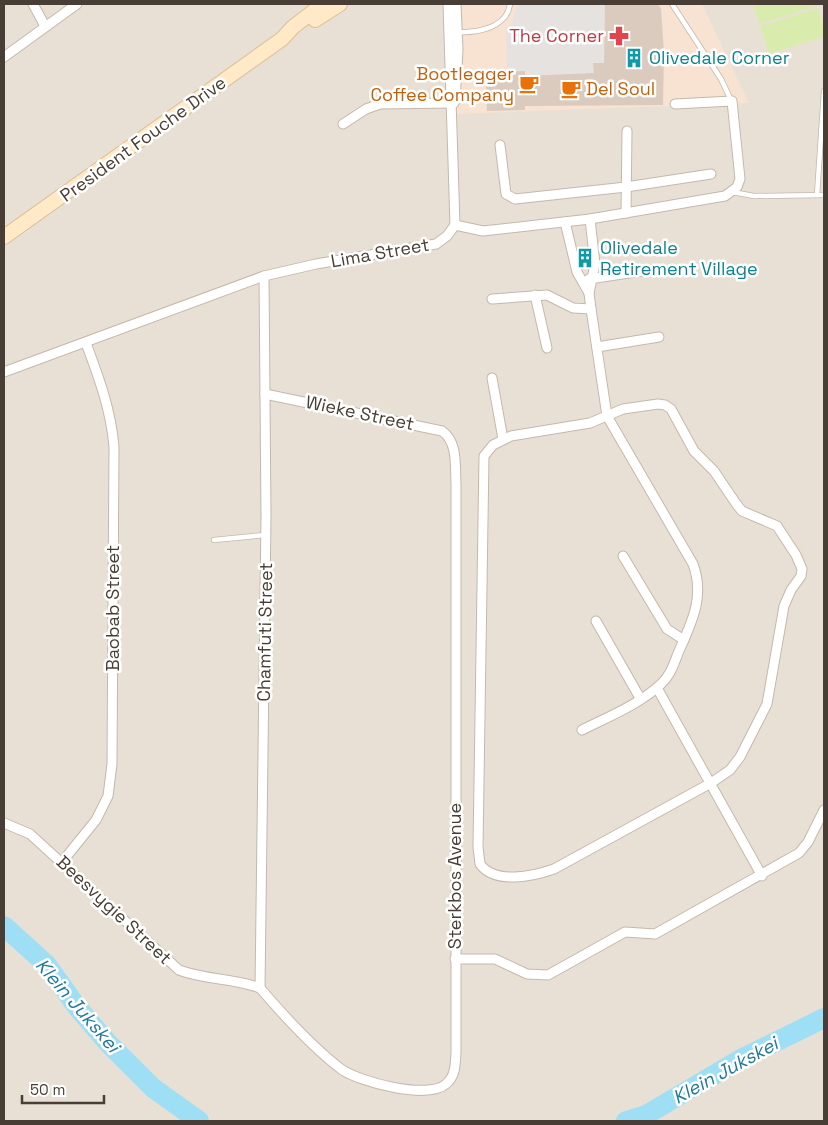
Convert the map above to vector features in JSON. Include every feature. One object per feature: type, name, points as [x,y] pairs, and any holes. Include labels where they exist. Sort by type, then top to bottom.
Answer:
[{"type":"street","points":[[33,4],[45,26]]},
{"type":"street","points":[[4,57],[77,4]]},
{"type":"street","name":"President Fouche Drive","points":[[4,238],[282,39],[323,4]]},
{"type":"street","name":"President Fouche Drive","points":[[282,39],[297,33],[340,4]]},
{"type":"street","points":[[448,4],[453,103]]},
{"type":"street","points":[[456,4],[457,32],[452,117],[455,225],[483,231],[565,222],[725,196],[732,192],[740,179],[732,101],[675,104]]},
{"type":"street","points":[[342,124],[380,104],[453,103]]},
{"type":"street","points":[[626,213],[627,132]]},
{"type":"street","points":[[500,145],[503,184],[506,194],[510,198],[520,200],[710,174]]},
{"type":"street","points":[[582,730],[657,688],[670,674],[698,603],[698,577],[688,555],[607,416],[589,293],[596,264],[590,218]]},
{"type":"street","points":[[565,222],[577,272],[589,293]]},
{"type":"street","name":"Lima Street","points":[[4,372],[264,276],[316,264],[436,244],[447,236],[455,225]]},
{"type":"street","points":[[582,281],[649,270]]},
{"type":"street","name":"Chamfuti Street","points":[[260,988],[266,535],[264,276]]},
{"type":"street","points":[[535,295],[547,348]]},
{"type":"street","points":[[492,299],[547,295],[573,308],[591,309]]},
{"type":"street","points":[[597,347],[659,337]]},
{"type":"street","name":"Baobab Street","points":[[62,862],[96,820],[108,796],[112,764],[114,447],[112,424],[106,396],[86,343]]},
{"type":"street","points":[[492,378],[503,439]]},
{"type":"street","name":"Wieke Street","points":[[266,394],[416,424],[442,431],[450,440]]},
{"type":"street","points":[[662,404],[668,406],[694,451],[714,471],[736,505],[742,511],[777,526],[796,554],[802,569],[801,576],[791,590],[784,606],[767,704],[740,757],[730,770],[711,783],[554,869],[540,874],[502,876],[492,874],[480,864],[481,595],[484,456],[493,445],[503,439],[590,423],[623,409],[637,406],[662,404]]},
{"type":"street","name":"Sterkbos Avenue","points":[[260,988],[323,1054],[353,1077],[370,1082],[435,1090],[448,1083],[455,1072],[456,484],[454,453],[450,440]]},
{"type":"street","points":[[623,556],[667,629],[684,640]]},
{"type":"street","points":[[596,621],[640,698]]},
{"type":"street","points":[[657,688],[762,876]]},
{"type":"street","points":[[455,959],[495,959],[527,974],[548,975],[625,932],[655,934],[762,876],[799,853],[808,842],[824,810]]},
{"type":"street","name":"Beesvygie Street","points":[[4,822],[30,834],[179,970],[210,979],[243,981],[260,988]]},
{"type":"lane","points":[[457,32],[487,28],[498,24],[507,17],[510,4]]},
{"type":"lane","points":[[672,4],[721,79],[732,101]]},
{"type":"lane","points":[[817,195],[824,91]]},
{"type":"lane","points":[[732,192],[754,196],[824,195]]},
{"type":"lane","points":[[214,540],[266,535]]},
{"type":"shaded area","points":[[4,4],[824,4],[824,1121],[4,1121]]},
{"type":"shaded area","points":[[454,4],[702,4],[749,103],[456,114]]},
{"type":"shaded area","points":[[517,4],[605,4],[604,63],[594,63],[594,73],[525,76],[524,71],[507,71],[506,27],[512,24]]},
{"type":"green space","points":[[753,4],[816,4],[817,6],[759,24]]},
{"type":"green space","points":[[818,8],[824,29],[824,37],[769,54],[760,26]]},
{"type":"building","name":"Olivedale Corner","points":[[605,4],[658,4],[661,9],[664,53],[663,105],[525,106],[525,110],[487,111],[485,72],[525,71],[525,76],[594,73],[593,63],[604,63]]},
{"type":"waterway","name":"Klein Jukskei","points":[[4,926],[47,965],[77,1007],[108,1043],[153,1088],[199,1121]]},
{"type":"waterway","name":"Klein Jukskei","points":[[626,1121],[646,1115],[739,1060],[824,1018]]},
{"type":"place","name":"The Corner","points":[[619,36]]},
{"type":"place","name":"Olivedale Corner","points":[[634,58]]},
{"type":"place","name":"Bootlegger Coffee Company","points":[[529,84]]},
{"type":"place","name":"Del Soul","points":[[571,89]]},
{"type":"place","name":"Olivedale Retirement Village","points":[[585,258]]}]
